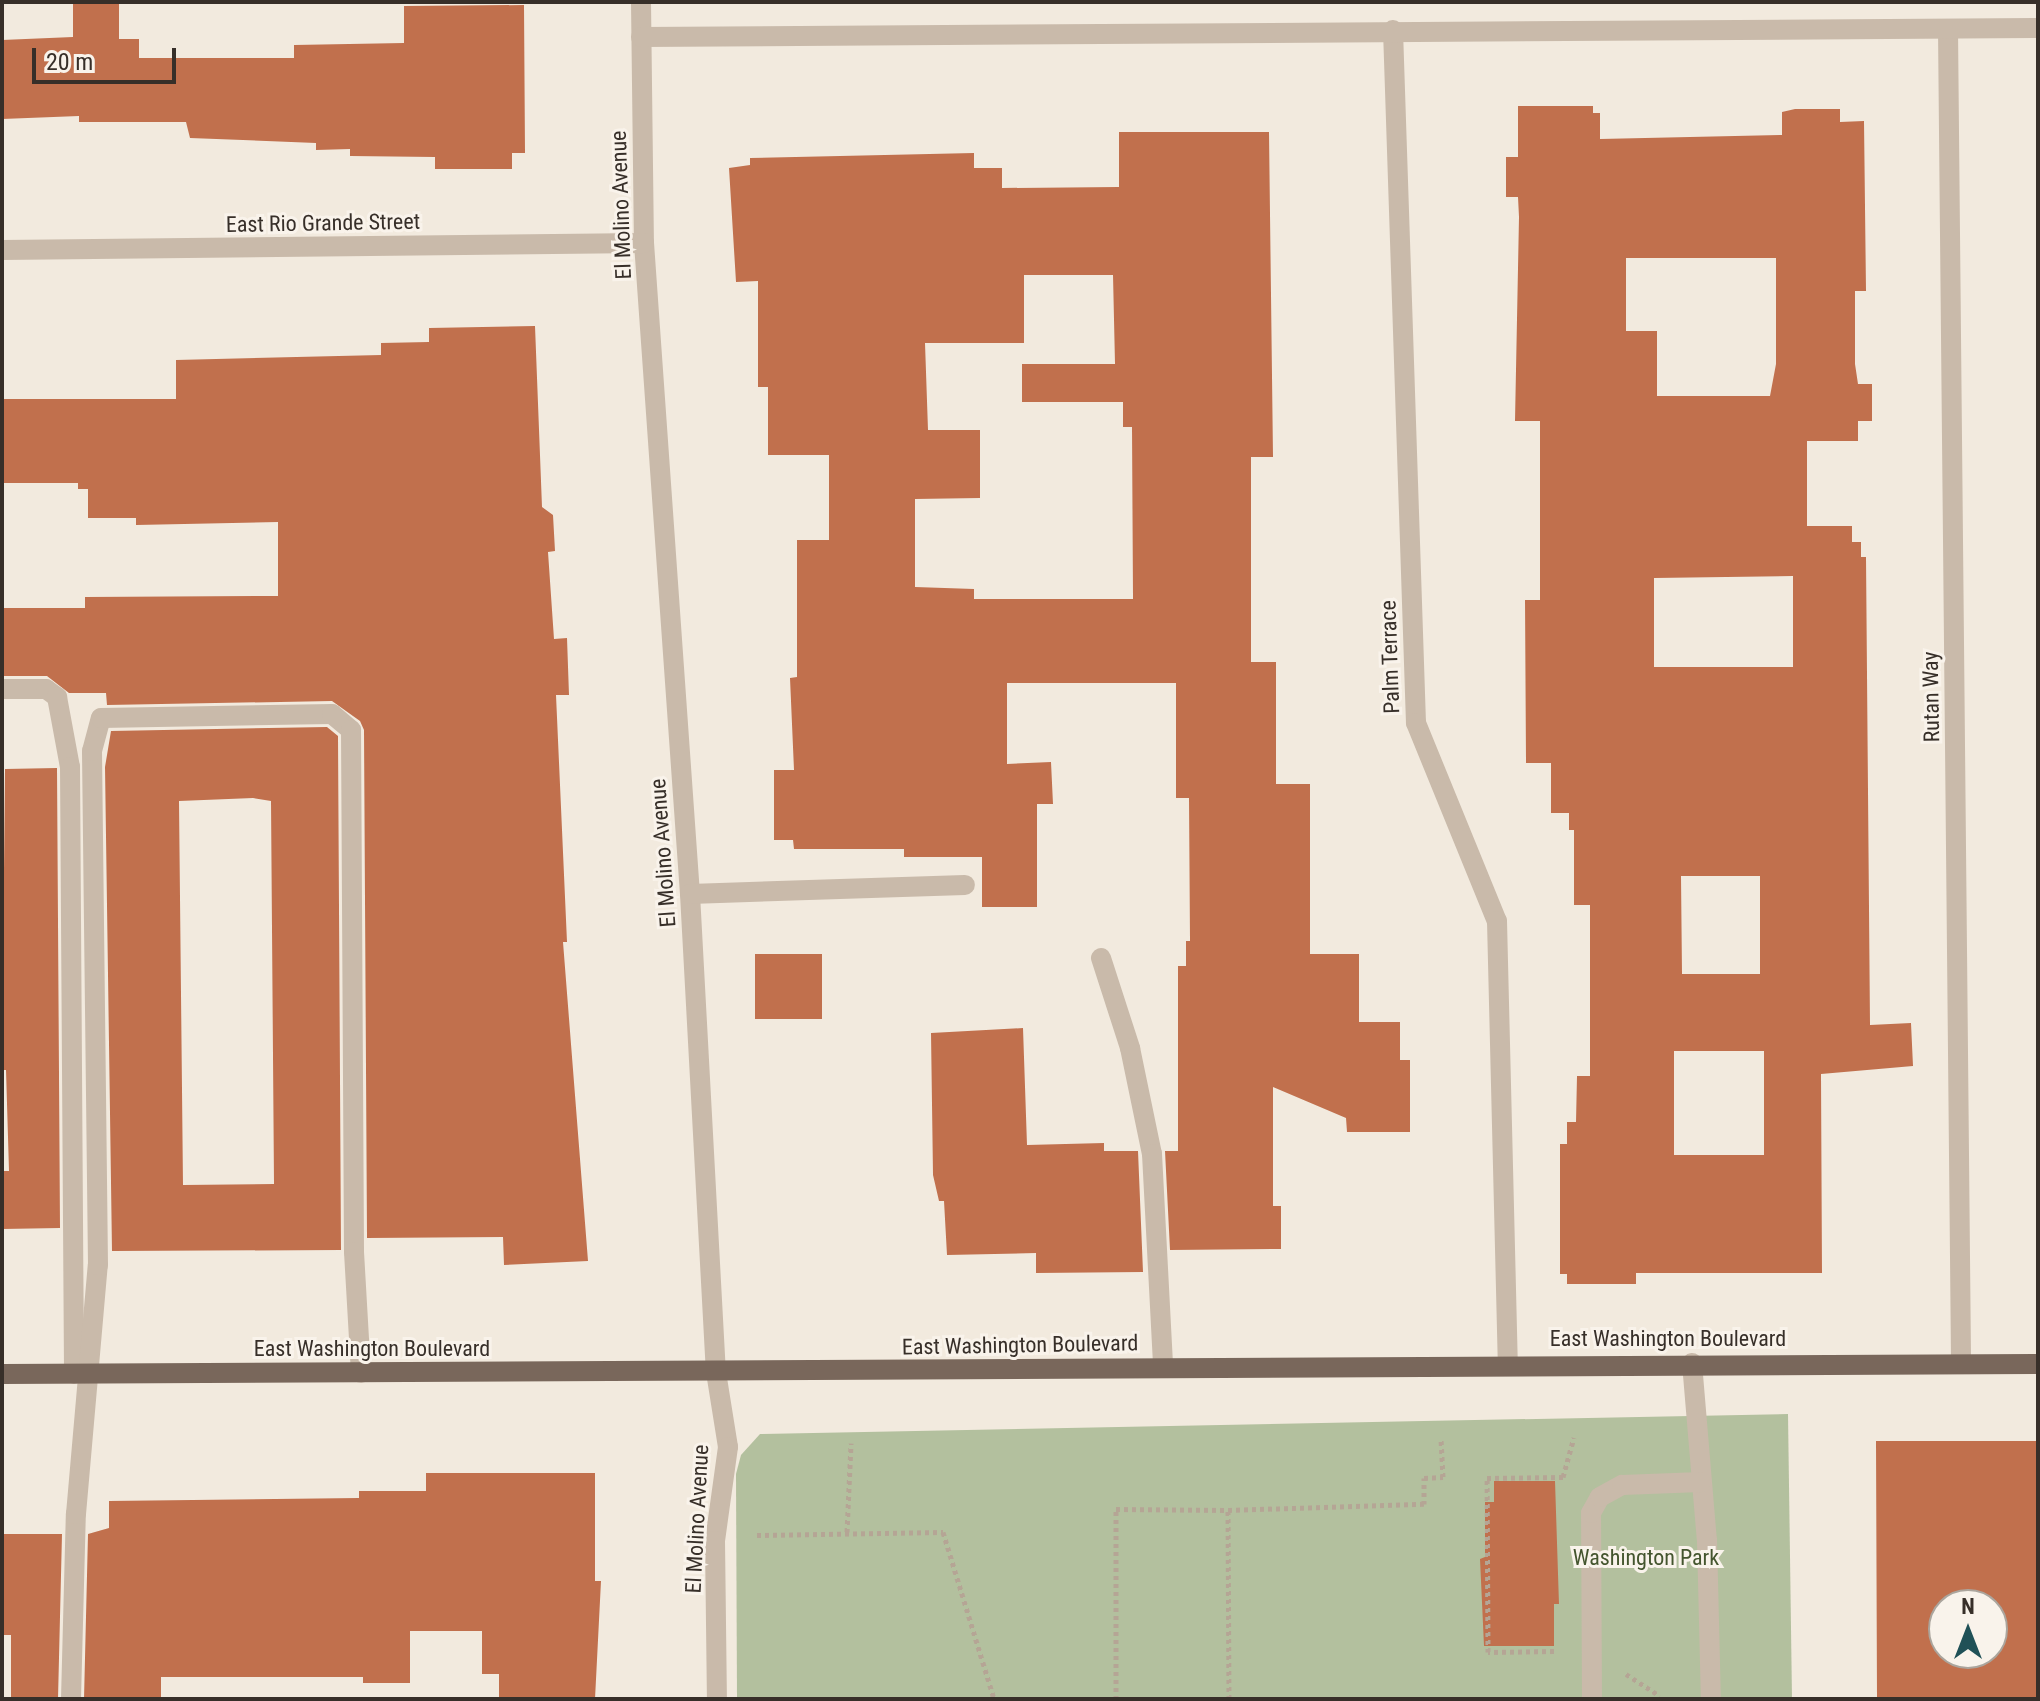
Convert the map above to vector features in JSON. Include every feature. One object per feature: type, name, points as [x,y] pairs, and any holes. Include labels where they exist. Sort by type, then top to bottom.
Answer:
[{"type":"main road","name":"East Washington Boulevard","points":[[2,1374],[716,1372],[1508,1363],[2038,1364]]},
{"type":"street","name":"El Molino Avenue","points":[[641,2],[644,243],[690,894],[716,1372],[728,1447],[715,1541],[717,1699]]},
{"type":"street","points":[[641,37],[2038,28]]},
{"type":"street","name":"Rutan Way","points":[[1948,29],[1961,1364]]},
{"type":"street","name":"Palm Terrace","points":[[1393,30],[1416,723],[1497,921],[1508,1363]]},
{"type":"street","name":"East Rio Grande Street","points":[[2,250],[644,243]]},
{"type":"street","points":[[2,689],[46,689],[57,697],[70,767],[81,1374],[72,1584],[71,1699]]},
{"type":"street","points":[[81,1374],[98,1265],[96,725],[110,717],[332,714],[351,730],[354,1252],[361,1373]]},
{"type":"street","points":[[690,894],[965,885]]},
{"type":"street","points":[[1101,958],[1130,1048],[1152,1154],[1163,1367]]},
{"type":"street","points":[[1692,1363],[1711,1699]]},
{"type":"street","points":[[1592,1699],[1591,1513],[1600,1497],[1622,1485],[1701,1482]]},
{"type":"path","points":[[1554,1651],[1488,1652],[1487,1478],[1563,1477],[1574,1437]]},
{"type":"path","points":[[1116,1699],[1116,1509],[1228,1510],[1424,1504],[1424,1478],[1443,1477],[1441,1438]]},
{"type":"path","points":[[847,1532],[851,1443]]},
{"type":"path","points":[[1228,1510],[1229,1699]]},
{"type":"path","points":[[757,1535],[943,1532],[994,1699]]},
{"type":"path","points":[[1621,1671],[1660,1696]]},
{"type":"green space","name":"Washington Park","points":[[1788,1414],[1792,1699],[737,1699],[736,1474],[741,1455],[760,1434]]},
{"type":"building","points":[[73,2],[119,2],[119,39],[139,39],[139,58],[294,58],[294,45],[404,43],[404,6],[524,5],[525,153],[512,153],[512,169],[435,169],[435,157],[350,156],[350,149],[316,150],[316,143],[190,138],[186,122],[79,122],[79,116],[2,119],[2,40],[73,37]]},
{"type":"building","points":[[1518,106],[1593,106],[1593,113],[1600,113],[1600,139],[1782,135],[1782,112],[1795,109],[1840,109],[1840,122],[1864,121],[1866,291],[1855,291],[1855,364],[1858,384],[1872,384],[1872,421],[1858,421],[1858,441],[1807,441],[1807,526],[1852,526],[1852,542],[1861,542],[1861,557],[1866,557],[1870,1025],[1911,1023],[1913,1066],[1821,1074],[1822,1273],[1636,1273],[1636,1284],[1567,1284],[1567,1274],[1560,1274],[1560,1144],[1567,1144],[1567,1122],[1576,1122],[1577,1076],[1590,1076],[1590,905],[1574,905],[1574,830],[1569,830],[1569,813],[1551,813],[1551,763],[1526,763],[1525,600],[1540,600],[1540,421],[1515,421],[1519,217],[1518,197],[1506,197],[1506,157],[1518,157]],"holes":[[[1626,258],[1776,258],[1776,364],[1770,396],[1657,396],[1657,331],[1626,331]],[[1793,576],[1793,667],[1654,667],[1654,578]],[[1681,876],[1760,876],[1760,974],[1682,974]],[[1674,1051],[1764,1051],[1764,1155],[1674,1155]]]},
{"type":"building","points":[[1119,132],[1269,132],[1273,457],[1251,457],[1251,662],[1276,662],[1276,784],[1310,784],[1310,954],[1359,954],[1359,1022],[1400,1022],[1400,1060],[1410,1060],[1410,1132],[1347,1132],[1346,1118],[1273,1087],[1273,1206],[1281,1206],[1281,1249],[1170,1250],[1165,1151],[1178,1151],[1178,966],[1186,966],[1186,941],[1190,941],[1189,798],[1176,798],[1176,683],[1007,683],[1007,764],[1051,762],[1053,804],[1037,804],[1037,907],[982,907],[982,857],[904,857],[904,849],[794,849],[793,840],[774,840],[774,770],[794,770],[790,678],[797,677],[797,540],[829,540],[829,455],[768,455],[768,387],[758,387],[758,281],[736,282],[729,168],[750,165],[750,158],[974,153],[974,168],[1002,168],[1002,188],[1119,187]],"holes":[[[1024,275],[1113,275],[1115,364],[1022,364],[1022,402],[1123,402],[1123,427],[1132,427],[1133,599],[974,599],[974,589],[915,587],[915,499],[980,498],[980,430],[928,430],[925,343],[1024,343]]]},
{"type":"building","points":[[535,326],[542,507],[553,515],[555,551],[548,552],[554,639],[567,638],[569,695],[556,695],[567,942],[563,942],[588,1261],[504,1265],[503,1237],[367,1238],[364,730],[360,721],[332,701],[107,705],[106,693],[69,693],[47,676],[2,676],[2,608],[85,608],[85,597],[278,596],[278,522],[136,525],[136,518],[88,518],[88,489],[78,489],[78,483],[2,483],[2,399],[176,399],[176,360],[381,355],[381,343],[429,342],[429,328]]},
{"type":"building","points":[[327,727],[338,736],[341,1250],[112,1251],[105,767],[111,731]],"holes":[[[253,798],[271,801],[274,1184],[183,1185],[179,801]]]},
{"type":"building","points":[[57,768],[60,1228],[2,1229],[2,1171],[9,1171],[6,1070],[2,1070],[5,769]]},
{"type":"building","points":[[755,954],[822,954],[822,1019],[755,1019]]},
{"type":"building","points":[[1023,1028],[1027,1145],[1104,1143],[1104,1151],[1138,1151],[1143,1272],[1036,1273],[1036,1253],[947,1255],[944,1201],[939,1201],[933,1175],[931,1033]]},
{"type":"building","points":[[1876,1441],[2038,1441],[2038,1699],[1877,1699]]},
{"type":"building","points":[[426,1473],[595,1473],[595,1581],[601,1581],[595,1699],[499,1699],[499,1674],[482,1674],[482,1631],[410,1631],[410,1683],[363,1683],[363,1677],[161,1677],[161,1699],[84,1699],[88,1534],[109,1528],[109,1501],[359,1498],[359,1491],[426,1491]]},
{"type":"building","points":[[1494,1481],[1555,1481],[1559,1604],[1554,1604],[1554,1646],[1484,1646],[1480,1559],[1485,1557],[1485,1502],[1494,1502]]},
{"type":"building","points":[[2,1534],[62,1534],[58,1699],[11,1699],[11,1635],[2,1635]]}]
